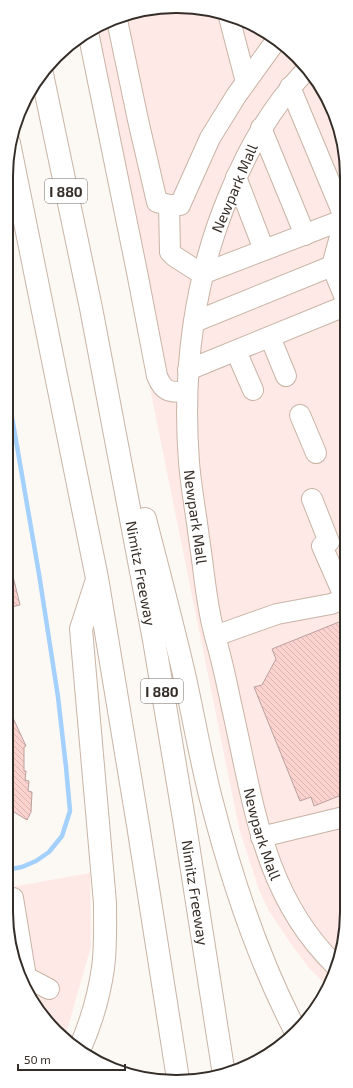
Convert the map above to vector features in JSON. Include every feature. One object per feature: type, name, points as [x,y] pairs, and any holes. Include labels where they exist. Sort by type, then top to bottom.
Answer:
[{"type":"highway","name":"Nimitz Freeway","points":[[44,82],[91,308],[154,640],[223,1068]]},
{"type":"highway","points":[[14,160],[97,578],[177,1075]]},
{"type":"highway","points":[[91,308],[175,635],[203,767],[219,831],[251,928],[275,990],[292,1027]]},
{"type":"highway","points":[[82,1044],[88,1030],[97,1000],[103,968],[106,936],[105,903],[81,629],[97,578]]},
{"type":"highway","points":[[211,990],[229,1066]]},
{"type":"street","points":[[231,23],[246,82]]},
{"type":"street","points":[[118,24],[157,202],[169,205],[180,205],[210,138],[236,96],[273,45]]},
{"type":"street","points":[[89,39],[157,376],[164,388],[170,392],[187,392]]},
{"type":"street","name":"Newpark Mall","points":[[303,73],[290,87],[271,112],[247,153],[222,210],[211,243],[202,274],[194,322],[188,370],[187,429],[188,457],[193,500],[209,612],[261,837],[271,868],[287,903],[308,935],[332,961]]},
{"type":"street","points":[[290,87],[340,207]]},
{"type":"street","points":[[261,128],[305,234]]},
{"type":"street","points":[[236,177],[264,250]]},
{"type":"street","points":[[169,205],[170,252],[202,274],[340,221]]},
{"type":"street","points":[[340,237],[332,266],[340,286]]},
{"type":"street","points":[[194,322],[332,266]]},
{"type":"street","points":[[188,370],[340,308]]},
{"type":"street","points":[[270,336],[286,376]]},
{"type":"street","points":[[236,351],[253,390]]},
{"type":"street","points":[[300,415],[316,453]]},
{"type":"street","points":[[312,499],[325,544],[340,585]]},
{"type":"street","points":[[215,636],[277,614],[331,604],[340,601]]},
{"type":"street","points":[[261,837],[340,818]]},
{"type":"street","points":[[13,898],[21,960]]},
{"type":"street","points":[[28,980],[49,989]]},
{"type":"shaded area","points":[[187,13],[219,19],[239,25],[276,47],[292,61],[306,77],[318,95],[328,114],[339,155],[340,922],[337,943],[328,974],[324,983],[309,968],[269,911],[259,890],[239,828],[81,45],[114,25],[155,14]]},
{"type":"shaded area","points":[[90,873],[91,946],[66,1032],[47,1011],[25,974],[14,933],[13,887]]},
{"type":"building","points":[[13,576],[20,605],[13,607]]},
{"type":"building","points":[[340,622],[340,796],[314,806],[311,797],[300,801],[254,687],[262,685],[276,659],[272,649]]},
{"type":"building","points":[[13,718],[26,746],[24,747],[24,771],[26,771],[25,780],[29,781],[28,791],[32,792],[31,812],[27,820],[13,811]]},
{"type":"waterway","points":[[13,423],[58,697],[70,811],[62,836],[49,852],[36,861],[22,867],[13,869]]}]
